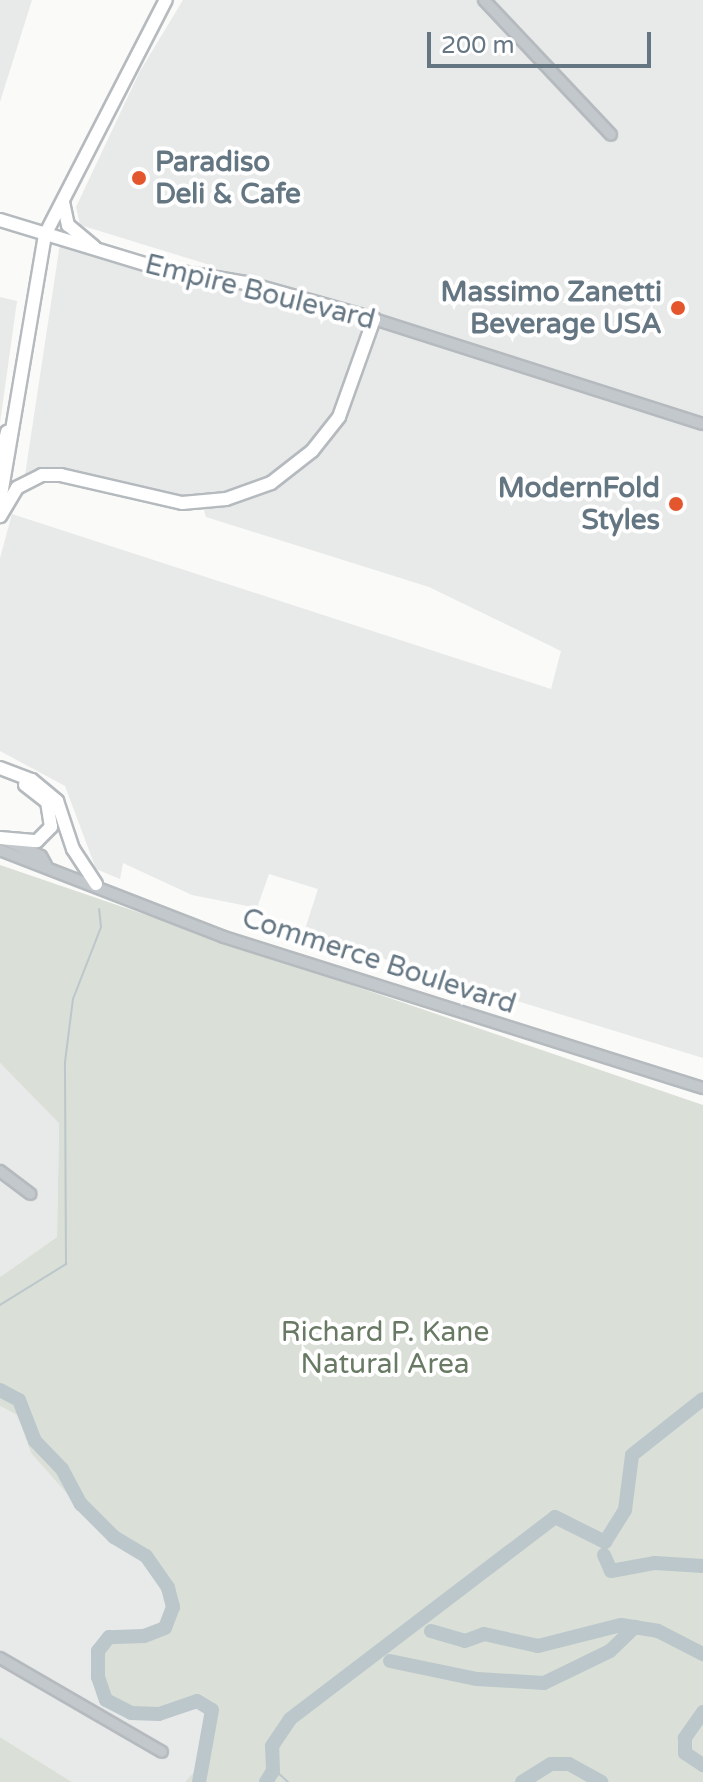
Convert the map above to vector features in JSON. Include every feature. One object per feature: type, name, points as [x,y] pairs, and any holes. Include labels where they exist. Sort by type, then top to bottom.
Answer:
[{"type":"main road","points":[[0,501],[45,235],[166,0]]},
{"type":"main road","points":[[63,199],[68,225],[99,252]]},
{"type":"main road","name":"Empire Boulevard","points":[[0,220],[99,252],[246,283],[374,319]]},
{"type":"main road","points":[[0,516],[17,488],[42,475],[182,503],[236,497],[271,483],[312,451],[339,417],[374,319]]},
{"type":"main road","points":[[0,460],[23,371]]},
{"type":"main road","points":[[0,768],[32,780],[57,801],[73,849],[96,884]]},
{"type":"main road","points":[[0,775],[32,788],[53,816],[46,835],[37,841],[0,838]]},
{"type":"street","points":[[484,0],[611,135]]},
{"type":"street","name":"Empire Boulevard","points":[[374,319],[703,424]]},
{"type":"street","name":"Commerce Boulevard","points":[[0,838],[41,856],[46,865]]},
{"type":"street","name":"Commerce Boulevard","points":[[0,850],[96,884],[224,937],[703,1088]]},
{"type":"street","points":[[0,1171],[30,1194]]},
{"type":"street","points":[[0,1658],[162,1752]]},
{"type":"shaded area","points":[[0,0],[32,0],[0,102]]},
{"type":"shaded area","points":[[183,0],[703,0],[703,1058],[403,966],[305,929],[318,889],[269,874],[257,908],[192,895],[123,863],[120,879],[96,869],[65,786],[0,751],[0,558],[12,514],[551,689],[561,651],[429,587],[206,517],[201,500],[56,470],[23,488],[61,237],[208,274],[210,265],[80,225],[76,207],[140,71]]},
{"type":"shaded area","points":[[0,297],[17,301],[0,423]]},
{"type":"shaded area","points":[[0,1063],[59,1122],[57,1237],[0,1277]]},
{"type":"shaded area","points":[[0,1406],[17,1415],[31,1453],[162,1564],[180,1611],[190,1698],[215,1707],[204,1773],[185,1782],[72,1782],[0,1737]]},
{"type":"green space","name":"Richard P. Kane Natural Area","points":[[0,865],[703,1105],[703,1782],[185,1782],[200,1766],[212,1710],[196,1701],[159,1714],[131,1713],[106,1700],[96,1661],[102,1643],[117,1635],[155,1634],[171,1619],[173,1607],[158,1570],[89,1518],[31,1453],[17,1415],[0,1406],[0,1277],[57,1237],[59,1123],[0,1063]]},
{"type":"green space","points":[[0,1737],[72,1782],[0,1782]]},
{"type":"waterway","points":[[0,1305],[66,1264],[65,1062],[73,999],[101,927],[99,909]]},
{"type":"waterway","points":[[0,1390],[19,1400],[35,1441],[62,1469],[81,1504],[114,1537],[146,1556],[168,1588],[173,1607],[165,1628],[144,1636],[109,1637],[98,1651],[98,1677],[106,1700],[131,1713],[159,1714],[197,1701],[212,1710],[199,1782]]},
{"type":"waterway","points":[[266,1782],[273,1771],[272,1746],[290,1719],[555,1517],[605,1542],[625,1510],[632,1455],[703,1399]]},
{"type":"waterway","points":[[604,1555],[611,1571],[655,1563],[703,1566]]},
{"type":"waterway","points":[[431,1631],[465,1641],[484,1634],[538,1646],[621,1625],[658,1631],[703,1654]]},
{"type":"waterway","points":[[390,1661],[477,1679],[544,1683],[610,1651],[635,1627]]},
{"type":"waterway","points":[[703,1712],[685,1738],[685,1753],[703,1765]]},
{"type":"waterway","points":[[522,1782],[551,1764],[569,1764],[601,1782]]},
{"type":"waterway","points":[[275,1770],[288,1782]]},
{"type":"place","name":"Paradiso Deli & Cafe","points":[[139,178]]},
{"type":"place","name":"Massimo Zanetti Beverage USA","points":[[678,308]]},
{"type":"place","name":"ModernFold Styles","points":[[676,504]]}]
